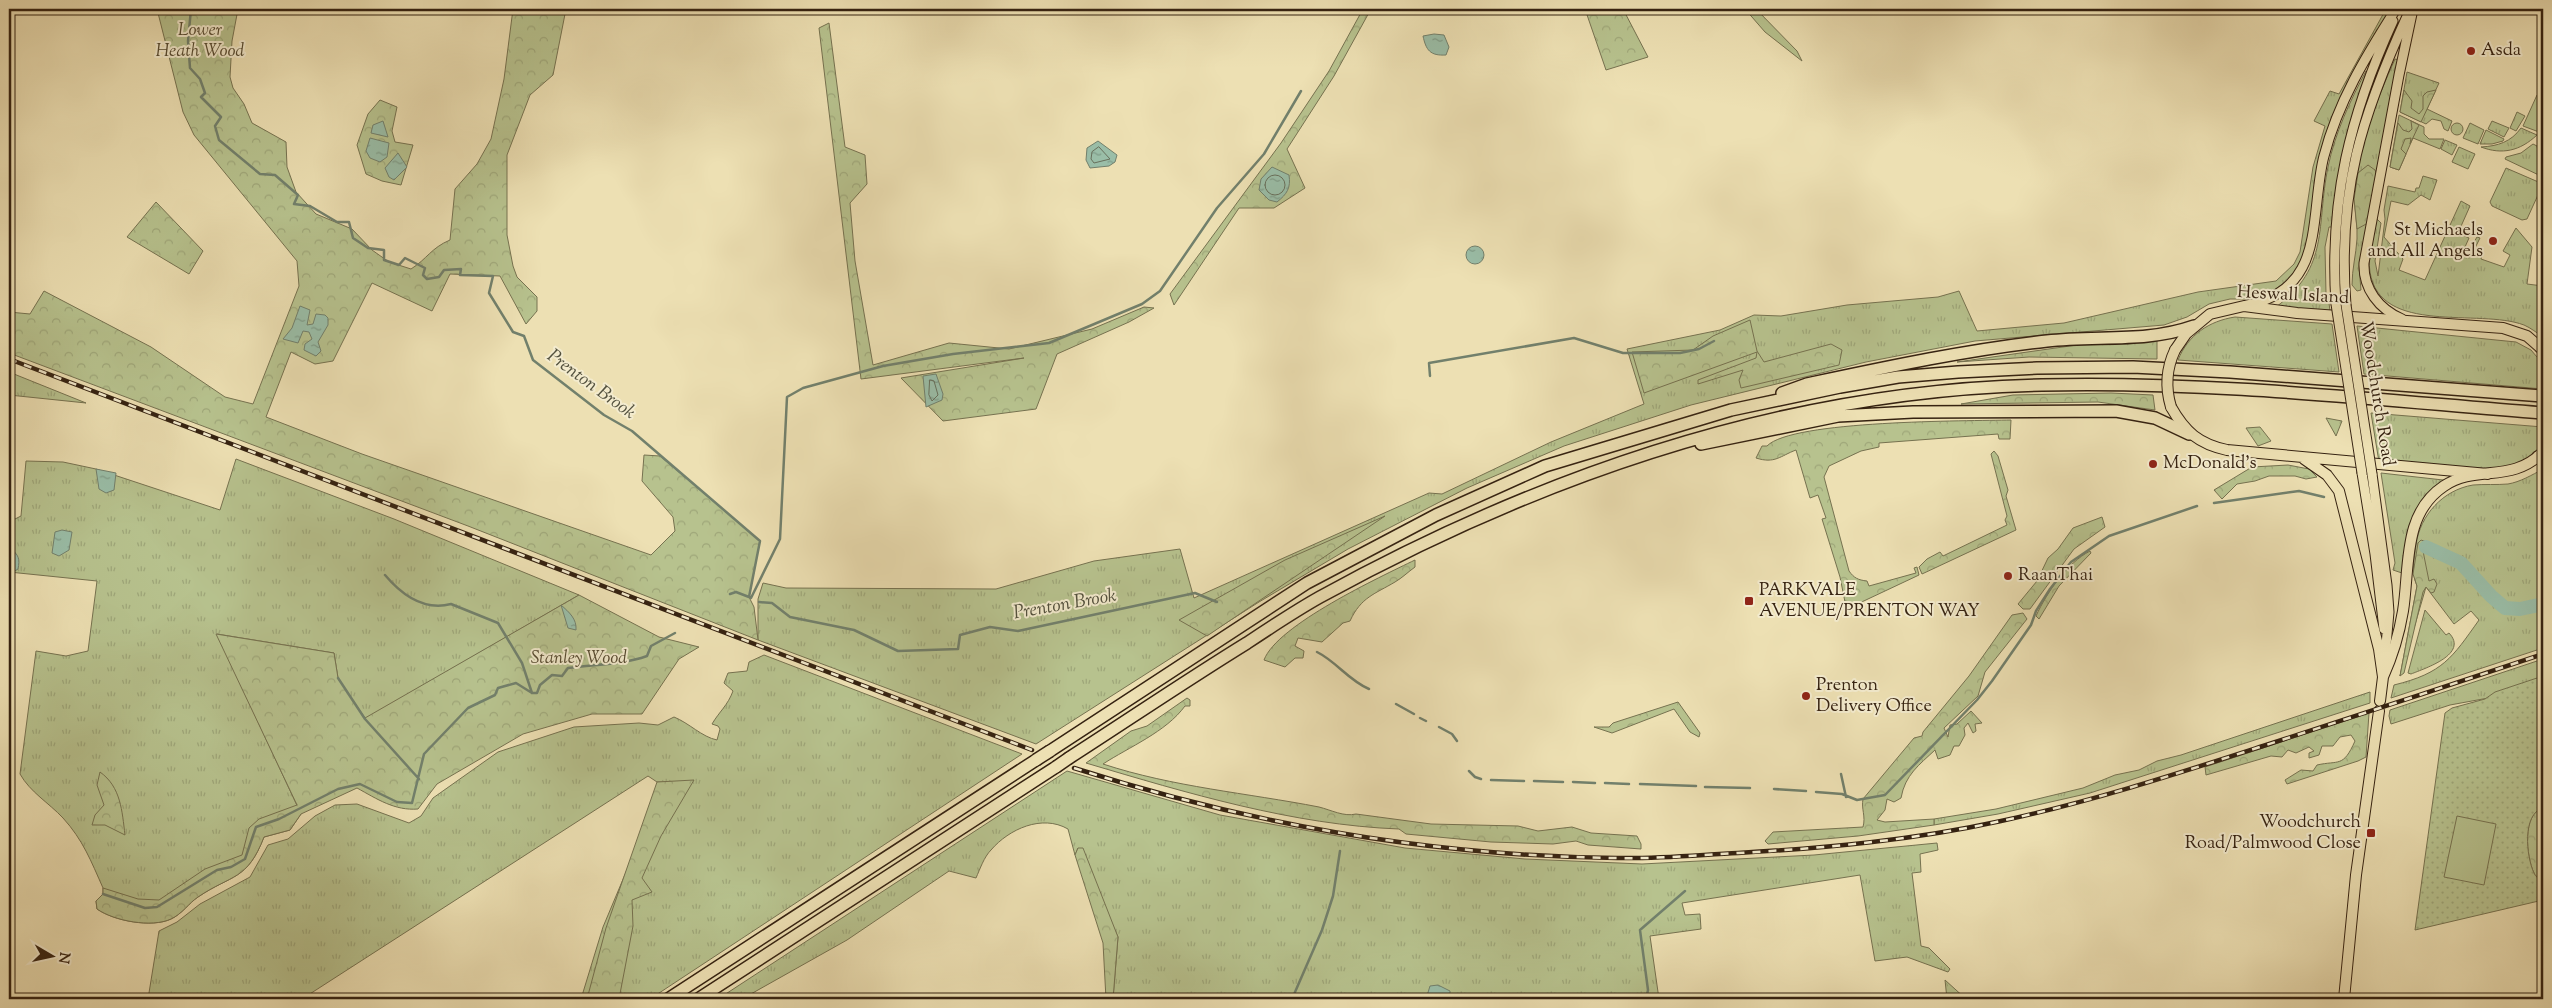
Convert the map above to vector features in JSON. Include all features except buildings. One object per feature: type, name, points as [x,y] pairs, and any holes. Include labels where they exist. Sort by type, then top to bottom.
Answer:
[{"type":"highway","name":"Heswall Island","points":[[2488,474],[2227,450],[2201,442],[2189,434],[2180,424],[2171,407],[2167,378],[2170,361],[2175,350],[2194,326],[2210,314],[2244,306],[2297,313],[2402,319],[2503,328],[2527,336],[2543,348]]},
{"type":"highway","points":[[668,999],[1307,583],[1436,515],[1545,466],[1731,410],[1808,384],[1912,362],[2050,340],[2124,339],[2167,334],[2194,326]]},
{"type":"highway","points":[[1731,410],[1840,387],[1898,378],[2037,368],[2133,367],[2230,372],[2543,396]]},
{"type":"highway","points":[[698,999],[1317,599],[1416,547],[1511,502],[1608,466],[1689,439],[1827,408],[1899,396],[2039,385],[2133,384],[2228,388],[2543,413]]},
{"type":"highway","points":[[1608,466],[1758,431],[1838,416],[1904,412],[2116,411],[2155,418],[2189,434]]},
{"type":"highway","points":[[2383,677],[2394,651],[2403,611],[2411,536],[2420,511],[2437,491],[2448,484],[2475,475],[2509,472],[2541,455]]},
{"type":"highway","points":[[2296,456],[2318,467],[2331,480],[2339,492],[2374,624],[2383,677]]},
{"type":"highway","name":"Woodchurch Road","points":[[2344,999],[2356,875],[2383,677]]},
{"type":"main road","name":"Woodchurch Road","points":[[2386,644],[2375,554],[2336,304],[2335,230],[2342,169],[2358,105],[2397,9]]},
{"type":"main road","points":[[2244,306],[2274,296],[2290,284],[2302,270],[2310,248],[2320,175],[2335,120],[2354,78],[2397,9]]},
{"type":"main road","name":"Woodchurch Road","points":[[2383,677],[2389,612],[2387,585],[2346,304],[2344,245],[2353,165],[2376,85],[2412,9]]},
{"type":"main road","points":[[2402,319],[2383,308],[2371,293],[2365,279],[2364,263],[2398,75],[2412,9]]},
{"type":"green space","name":"Lower Heath Wood","points":[[157,9],[238,9],[232,41],[230,77],[233,88],[244,104],[252,123],[286,142],[287,167],[296,192],[316,214],[352,229],[372,250],[389,262],[411,269],[438,246],[450,240],[455,189],[477,164],[491,139],[504,79],[513,9],[566,9],[553,75],[530,95],[507,155],[507,235],[517,277],[537,297],[537,311],[526,324],[500,276],[450,274],[432,311],[372,283],[333,361],[315,364],[291,352],[266,417],[362,454],[651,555],[675,531],[673,517],[642,481],[644,455],[660,456],[760,541],[749,597],[754,607],[758,640],[468,526],[9,353],[9,312],[30,314],[44,291],[151,347],[225,397],[253,404],[299,286],[297,261],[194,135],[183,112]]},
{"type":"green space","points":[[1363,9],[1371,9],[1334,76],[1287,149],[1305,188],[1274,208],[1239,208],[1174,305],[1170,294],[1281,143],[1329,71]]},
{"type":"green space","points":[[1585,9],[1623,9],[1648,57],[1606,70]]},
{"type":"green space","points":[[1745,9],[1756,9],[1797,51],[1802,61],[1765,32]]},
{"type":"green space","points":[[2386,9],[2390,9],[2342,98],[2307,250],[2300,266],[2290,279],[2268,294],[2251,299],[2230,299],[2209,304],[2187,317],[2164,325],[1975,341],[1866,362],[1691,405],[1564,446],[1467,488],[1348,549],[1259,602],[1036,744],[758,640],[758,599],[763,583],[786,588],[996,589],[1094,561],[1180,549],[1194,598],[1429,493],[1442,494],[1551,442],[1644,404],[1627,349],[1720,330],[1754,315],[1781,316],[1847,305],[1938,297],[1959,291],[1977,331],[2064,323],[2198,292],[2276,281],[2294,264],[2300,252],[2313,167],[2325,126],[2314,121],[2330,91],[2339,94]]},
{"type":"green space","points":[[829,23],[845,147],[865,155],[867,184],[850,203],[855,261],[873,365],[949,343],[1009,349],[1092,329],[1144,307],[1154,308],[1129,322],[1057,354],[1036,409],[943,421],[901,378],[1024,358],[861,379],[819,28]]},
{"type":"green space","points":[[2395,59],[2399,60],[2359,267],[2361,290],[2357,291],[2352,285],[2357,239],[2356,181],[2368,127]]},
{"type":"green space","points":[[2366,71],[2368,72],[2332,227],[2329,227],[2325,247],[2326,294],[2328,295],[2330,311],[2276,307],[2293,292],[2305,277],[2313,261],[2321,227],[2331,154],[2354,94]]},
{"type":"green space","points":[[2407,72],[2439,83],[2427,109],[2452,121],[2448,131],[2444,129],[2441,121],[2432,119],[2426,124],[2400,112]]},
{"type":"green space","points":[[2404,90],[2412,101],[2411,108],[2419,114],[2423,109],[2423,96],[2427,92],[2436,90],[2421,122],[2400,112]]},
{"type":"green space","points":[[2543,93],[2543,123],[2539,132],[2523,126],[2537,95]]},
{"type":"green space","points":[[380,100],[397,107],[392,131],[395,142],[413,145],[401,185],[382,181],[366,174],[357,145],[368,114]]},
{"type":"green space","points":[[2517,112],[2525,116],[2516,131],[2510,128]]},
{"type":"green space","points":[[2399,115],[2424,127],[2424,134],[2429,139],[2444,139],[2440,149],[2413,138],[2399,170],[2390,167]]},
{"type":"green space","points":[[2411,121],[2419,125],[2410,144],[2411,138],[2405,139],[2401,149],[2406,154],[2399,170],[2390,167],[2398,123],[2403,130],[2409,132],[2412,129]]},
{"type":"green space","points":[[2492,121],[2509,128],[2504,137],[2488,129]]},
{"type":"green space","points":[[2459,123],[2462,124],[2462,134],[2455,135],[2452,134],[2451,127],[2452,124]]},
{"type":"green space","points":[[2470,123],[2484,130],[2478,144],[2463,138]]},
{"type":"green space","points":[[2521,128],[2537,135],[2524,145],[2510,150],[2496,151],[2481,147],[2493,146],[2504,142],[2513,137]]},
{"type":"green space","points":[[2486,130],[2504,139],[2503,141],[2492,144],[2480,144]]},
{"type":"green space","points":[[2445,140],[2457,145],[2452,155],[2441,149]]},
{"type":"green space","points":[[2533,144],[2537,146],[2543,177],[2505,159],[2506,157],[2521,153]]},
{"type":"green space","points":[[2459,147],[2475,154],[2468,169],[2452,162]]},
{"type":"green space","points":[[2368,165],[2375,170],[2377,175],[2368,223],[2357,229],[2354,199],[2358,173]]},
{"type":"green space","points":[[2506,168],[2543,184],[2527,219],[2522,220],[2492,206],[2490,202]]},
{"type":"green space","points":[[2423,176],[2437,180],[2430,200],[2421,195],[2408,205],[2391,201],[2384,237],[2403,259],[2399,270],[2425,280],[2461,201],[2470,206],[2458,233],[2469,238],[2465,247],[2470,249],[2477,237],[2480,238],[2473,252],[2482,256],[2481,259],[2504,267],[2510,255],[2503,251],[2516,228],[2532,247],[2527,284],[2543,286],[2543,337],[2524,325],[2505,320],[2434,316],[2411,312],[2392,305],[2378,292],[2370,272],[2369,259],[2377,219],[2381,223],[2375,261],[2378,276],[2388,186],[2415,192],[2416,188],[2419,188]]},
{"type":"green space","points":[[156,202],[203,251],[189,274],[127,237]]},
{"type":"green space","points":[[2235,317],[2332,324],[2339,372],[2178,360],[2187,343],[2200,331],[2217,322]]},
{"type":"green space","points":[[1750,320],[1757,351],[1764,362],[1831,344],[1842,350],[1839,365],[1741,388],[1739,380],[1743,370],[1698,384],[1698,380],[1756,358],[1757,352],[1644,393],[1632,352],[1693,350],[1713,336]]},
{"type":"green space","points":[[2357,326],[2516,342],[2531,350],[2543,364],[2543,389],[2364,374]]},
{"type":"green space","points":[[2157,340],[2157,359],[2029,357],[1957,362],[2091,343]]},
{"type":"green space","points":[[9,372],[86,403],[9,395]]},
{"type":"green space","points":[[2111,393],[2153,395],[2155,410],[2098,402],[1961,404],[2013,395]]},
{"type":"green space","points":[[2371,413],[2543,427],[2543,448],[2509,470],[2379,462]]},
{"type":"green space","points":[[2326,418],[2342,421],[2336,436]]},
{"type":"green space","points":[[2011,420],[2010,439],[1999,439],[1998,434],[1879,443],[1879,447],[1861,451],[1829,466],[1824,477],[1849,571],[1856,578],[1867,581],[1869,586],[1916,573],[1914,568],[1917,567],[1919,575],[1851,607],[1845,602],[1840,577],[1822,519],[1826,518],[1818,495],[1810,498],[1796,450],[1773,460],[1756,458],[1762,446],[1767,446],[1783,437],[1810,431],[1882,424]]},
{"type":"green space","points":[[2260,427],[2271,441],[2258,446],[2246,428]]},
{"type":"green space","points":[[1994,451],[1998,456],[2008,490],[2006,496],[2016,530],[1922,574],[1919,567],[1927,559],[1940,552],[1943,556],[2007,525],[2005,520],[2007,516],[1991,454]]},
{"type":"green space","points":[[236,459],[394,519],[579,595],[365,719],[338,678],[334,653],[217,634],[301,814],[290,830],[264,837],[258,851],[245,869],[198,897],[175,917],[163,922],[154,923],[123,920],[97,909],[96,901],[103,894],[103,888],[81,843],[63,818],[34,792],[20,774],[36,651],[66,656],[88,651],[97,581],[9,572],[9,522],[21,516],[26,461],[63,462],[96,469],[220,510]]},
{"type":"green space","points":[[2288,465],[2309,469],[2317,477],[2306,479],[2295,476],[2269,476],[2237,484],[2222,499],[2214,490],[2252,467]]},
{"type":"green space","points":[[2543,469],[2543,648],[2391,698],[2394,685],[2424,675],[2445,662],[2479,620],[2471,611],[2454,624],[2426,587],[2400,676],[2417,586],[2414,571],[2416,545],[2418,534],[2428,514],[2443,498],[2462,488],[2473,485],[2512,483]]},
{"type":"green space","points":[[2381,473],[2452,481],[2418,510],[2405,574],[2393,570],[2395,563]]},
{"type":"green space","points":[[1385,516],[1207,636],[1179,620],[1285,560]]},
{"type":"green space","points":[[2102,517],[2105,527],[2074,549],[2030,609],[2023,609],[2018,604],[2037,581],[2048,558],[2058,549],[2073,528]]},
{"type":"green space","points":[[2421,540],[2427,542],[2423,551],[2429,581],[2434,579],[2437,584],[2434,592],[2431,593],[2426,587],[2423,592],[2404,673],[2400,676],[2417,586],[2413,574],[2418,543]]},
{"type":"green space","points":[[2090,551],[2091,553],[2059,586],[2039,619],[2036,616],[2058,579],[2073,563]]},
{"type":"green space","points":[[1415,560],[1415,567],[1364,601],[1350,621],[1343,623],[1322,642],[1298,638],[1295,646],[1304,651],[1303,658],[1295,658],[1285,667],[1264,660],[1273,646],[1308,617],[1355,590]]},
{"type":"green space","name":"Stanley Wood","points":[[579,595],[659,637],[699,647],[679,659],[642,714],[592,714],[523,734],[437,784],[418,809],[394,806],[357,788],[301,814],[290,830],[264,837],[258,851],[245,869],[198,897],[179,914],[163,922],[133,922],[113,917],[97,909],[96,901],[103,894],[103,888],[138,899],[159,900],[205,869],[242,855],[249,828],[259,819],[297,805],[216,634],[334,653],[338,678],[365,718]]},
{"type":"green space","points":[[2425,610],[2446,635],[2449,633],[2454,641],[2454,647],[2450,654],[2443,659],[2411,674],[2408,673]]},
{"type":"green space","points":[[2023,613],[2027,619],[1985,672],[1978,696],[1944,728],[1948,737],[1950,725],[1957,724],[1971,711],[1982,723],[1975,724],[1976,731],[1973,733],[1968,723],[1964,728],[1965,735],[1959,746],[1954,746],[1950,755],[1938,759],[1935,750],[1909,777],[1901,798],[1894,802],[1887,799],[1885,810],[1877,820],[1885,822],[1934,819],[1934,825],[1858,836],[1768,844],[1765,841],[1773,832],[1863,827],[1863,799],[1914,738],[1922,736],[1923,732],[1969,676],[2012,615]]},
{"type":"green space","points":[[764,655],[1022,754],[650,999],[581,999],[603,927],[629,865],[643,870],[678,782],[657,782],[648,776],[302,999],[148,999],[159,931],[177,922],[200,904],[250,877],[268,845],[288,839],[315,816],[335,805],[357,804],[409,823],[421,816],[433,798],[498,752],[574,727],[639,723],[658,725],[674,717],[706,736],[717,740],[720,729],[712,724],[733,691],[724,683],[728,673],[747,671],[749,662]]},
{"type":"green space","points":[[2543,659],[2543,688],[2450,705],[2391,724],[2390,710]]},
{"type":"green space","points":[[2543,676],[2543,808],[2536,812],[2532,818],[2529,827],[2528,847],[2531,866],[2535,875],[2543,879],[2543,900],[2415,930],[2445,713],[2452,708],[2485,699],[2495,692]]},
{"type":"green space","points":[[2370,692],[2370,703],[2090,793],[1998,814],[1934,825],[1934,819],[1996,809],[2083,788],[2115,775],[2139,770],[2157,761],[2181,755]]},
{"type":"green space","points":[[1187,698],[1190,700],[1190,706],[1185,706],[1168,724],[1103,764],[1156,778],[1319,807],[1347,815],[1356,814],[1431,824],[1518,826],[1538,831],[1572,827],[1591,833],[1637,836],[1641,849],[1588,845],[1576,841],[1553,844],[1491,842],[1406,834],[1399,829],[1320,821],[1241,806],[1086,763],[1131,731],[1147,726]]},
{"type":"green space","points":[[1678,702],[1700,733],[1699,737],[1690,732],[1674,709],[1612,733],[1594,727],[1609,727],[1613,723]]},
{"type":"green space","points":[[2369,713],[2366,757],[2358,761],[2287,784],[2285,780],[2301,770],[2313,771],[2317,765],[2344,759],[2355,741],[2351,735],[2340,737],[2333,746],[2322,746],[2319,755],[2309,758],[2309,753],[2314,751],[2309,747],[2296,753],[2288,750],[2282,757],[2271,756],[2206,775],[2205,767]]},
{"type":"green space","points":[[1067,771],[1220,815],[1405,848],[1525,859],[1642,864],[1814,855],[1937,843],[1938,850],[1920,854],[1921,872],[1912,873],[1921,946],[1929,948],[1950,969],[1948,972],[1907,957],[1875,961],[1860,875],[1682,903],[1685,915],[1700,914],[1701,929],[1650,936],[1659,999],[1113,999],[1118,937],[1078,848],[1075,855],[1068,829],[1048,823],[1027,826],[1016,830],[998,842],[982,863],[976,878],[949,871],[847,940],[742,999],[718,999]]},
{"type":"green space","points":[[100,772],[107,778],[116,792],[121,808],[125,835],[105,825],[92,825],[95,815],[104,805],[97,785]]},
{"type":"green space","points":[[694,780],[661,836],[642,878],[652,892],[632,900],[633,926],[619,999],[587,999],[606,928],[657,782]]},
{"type":"green space","points":[[2543,808],[2543,879],[2534,873],[2531,866],[2528,836],[2532,818],[2536,812]]},
{"type":"green space","points":[[2457,816],[2496,824],[2484,885],[2444,877]]},
{"type":"green space","points":[[1078,848],[1083,848],[1118,937],[1113,999],[1106,999],[1103,943],[1075,855]]},
{"type":"green space","points":[[1945,980],[1966,999],[1947,999]]},
{"type":"water","points":[[1444,35],[1449,47],[1446,55],[1432,53],[1427,48],[1423,36]]},
{"type":"water","points":[[383,121],[388,137],[371,133],[373,125]]},
{"type":"water","points":[[370,138],[389,143],[387,157],[380,162],[370,158],[366,151]]},
{"type":"water","points":[[1098,141],[1117,155],[1115,162],[1109,166],[1090,168],[1086,160],[1087,148]]},
{"type":"water","points":[[398,153],[407,167],[394,180],[389,177],[385,168]]},
{"type":"water","points":[[1272,167],[1289,175],[1288,190],[1277,202],[1269,200],[1259,190],[1261,179]]},
{"type":"water","points":[[1475,246],[1481,249],[1484,255],[1481,261],[1475,264],[1469,261],[1466,255],[1469,249]]},
{"type":"water","points":[[300,306],[310,310],[307,325],[313,324],[316,314],[325,315],[328,318],[328,325],[318,342],[321,351],[316,356],[304,350],[305,344],[312,339],[309,332],[303,331],[298,343],[283,339],[292,328]]},
{"type":"water","points":[[936,374],[943,394],[942,400],[926,407],[923,376]]},
{"type":"water","points":[[96,469],[116,473],[114,490],[106,493],[99,489]]},
{"type":"water","points":[[62,530],[72,532],[69,550],[59,556],[52,553],[55,532]]},
{"type":"water","points":[[10,548],[17,555],[19,562],[18,569],[10,574]]},
{"type":"water","points":[[561,605],[574,619],[576,630],[568,628]]},
{"type":"water","points":[[1438,985],[1450,991],[1450,999],[1426,999],[1430,986]]},
{"type":"waterway","name":"Prenton Brook","points":[[191,9],[188,41],[190,68],[200,79],[205,93],[201,97],[221,117],[215,126],[219,140],[260,174],[275,175],[298,195],[294,204],[310,206],[337,222],[349,222],[353,238],[368,248],[384,250],[384,260],[399,265],[405,258],[425,268],[423,275],[427,279],[439,277],[444,270],[461,269],[460,275],[493,276],[489,293],[513,332],[524,336],[533,360],[604,415],[632,431],[760,541],[749,597],[751,598]]},
{"type":"waterway","points":[[751,598],[780,539],[787,397],[803,388],[883,366],[953,354],[1049,343],[1142,304],[1160,291],[1217,208],[1264,154],[1301,91]]},
{"type":"waterway","points":[[1430,376],[1429,363],[1574,338],[1623,353],[1680,353],[1699,349],[1714,341]]},
{"type":"waterway","name":"Prenton Brook","points":[[2214,503],[2299,491],[2324,497]]},
{"type":"waterway","name":"Prenton Brook","points":[[1816,792],[1842,794],[1857,800],[1885,795],[1977,700],[2031,625],[2036,611],[2071,562],[2109,536],[2197,506]]},
{"type":"waterway","points":[[2426,547],[2461,563],[2491,596],[2505,608],[2520,609],[2543,604]]},
{"type":"waterway","points":[[385,575],[398,589],[422,603],[441,606],[451,604],[498,623],[522,663],[532,693],[537,693],[540,685],[552,675],[562,676],[568,668],[618,663],[647,656],[651,646],[675,633]]},
{"type":"waterway","points":[[730,594],[736,592],[749,597]]},
{"type":"waterway","name":"Prenton Brook","points":[[759,602],[772,603],[790,617],[854,630],[898,651],[958,649],[960,635],[990,627],[1018,631],[1195,593],[1217,602]]},
{"type":"waterway","name":"Prenton Brook","points":[[1317,652],[1355,681],[1369,689]]},
{"type":"waterway","points":[[338,678],[365,719],[419,779]]},
{"type":"waterway","points":[[103,894],[145,908],[157,907],[217,870],[231,867],[245,859],[256,827],[279,819],[338,789],[360,784],[397,802],[412,803],[424,754],[468,708],[495,695],[498,688],[516,683],[532,693]]},
{"type":"waterway","name":"Prenton Brook","points":[[1396,704],[1414,714]]},
{"type":"waterway","name":"Prenton Brook","points":[[1420,718],[1426,721]]},
{"type":"waterway","name":"Prenton Brook","points":[[1439,727],[1452,734],[1457,741]]},
{"type":"waterway","name":"Prenton Brook","points":[[1469,771],[1475,777],[1481,779]]},
{"type":"waterway","points":[[1841,774],[1846,797]]},
{"type":"waterway","name":"Prenton Brook","points":[[1491,780],[1524,781]]},
{"type":"waterway","name":"Prenton Brook","points":[[1534,781],[1563,782]]},
{"type":"waterway","name":"Prenton Brook","points":[[1573,782],[1595,783]]},
{"type":"waterway","name":"Prenton Brook","points":[[1605,783],[1629,784]]},
{"type":"waterway","name":"Prenton Brook","points":[[1640,784],[1696,786]]},
{"type":"waterway","name":"Prenton Brook","points":[[1705,787],[1750,788]]},
{"type":"waterway","name":"Prenton Brook","points":[[1774,789],[1806,791]]},
{"type":"waterway","points":[[1292,999],[1322,930],[1333,896],[1340,851]]},
{"type":"waterway","points":[[1646,999],[1648,990],[1640,930],[1685,891]]},
{"type":"railway","points":[[9,359],[1032,750]]},
{"type":"railway","points":[[1074,768],[1140,788],[1274,821],[1410,843],[1479,851],[1548,856],[1647,858],[1804,849],[1903,838],[1968,828],[2067,805],[2198,767],[2543,654]]},
{"type":"place","name":"Asda","points":[[2471,51]]},
{"type":"place","name":"St Michaels and All Angels","points":[[2493,241]]},
{"type":"place","name":"McDonald's","points":[[2153,464]]},
{"type":"place","name":"RaanThai","points":[[2008,576]]},
{"type":"place","name":"PARKVALE AVENUE/PRENTON WAY","points":[[1749,601]]},
{"type":"place","name":"Prenton Delivery Office","points":[[1806,696]]},
{"type":"place","name":"Woodchurch Road/Palmwood Close","points":[[2371,833]]}]
